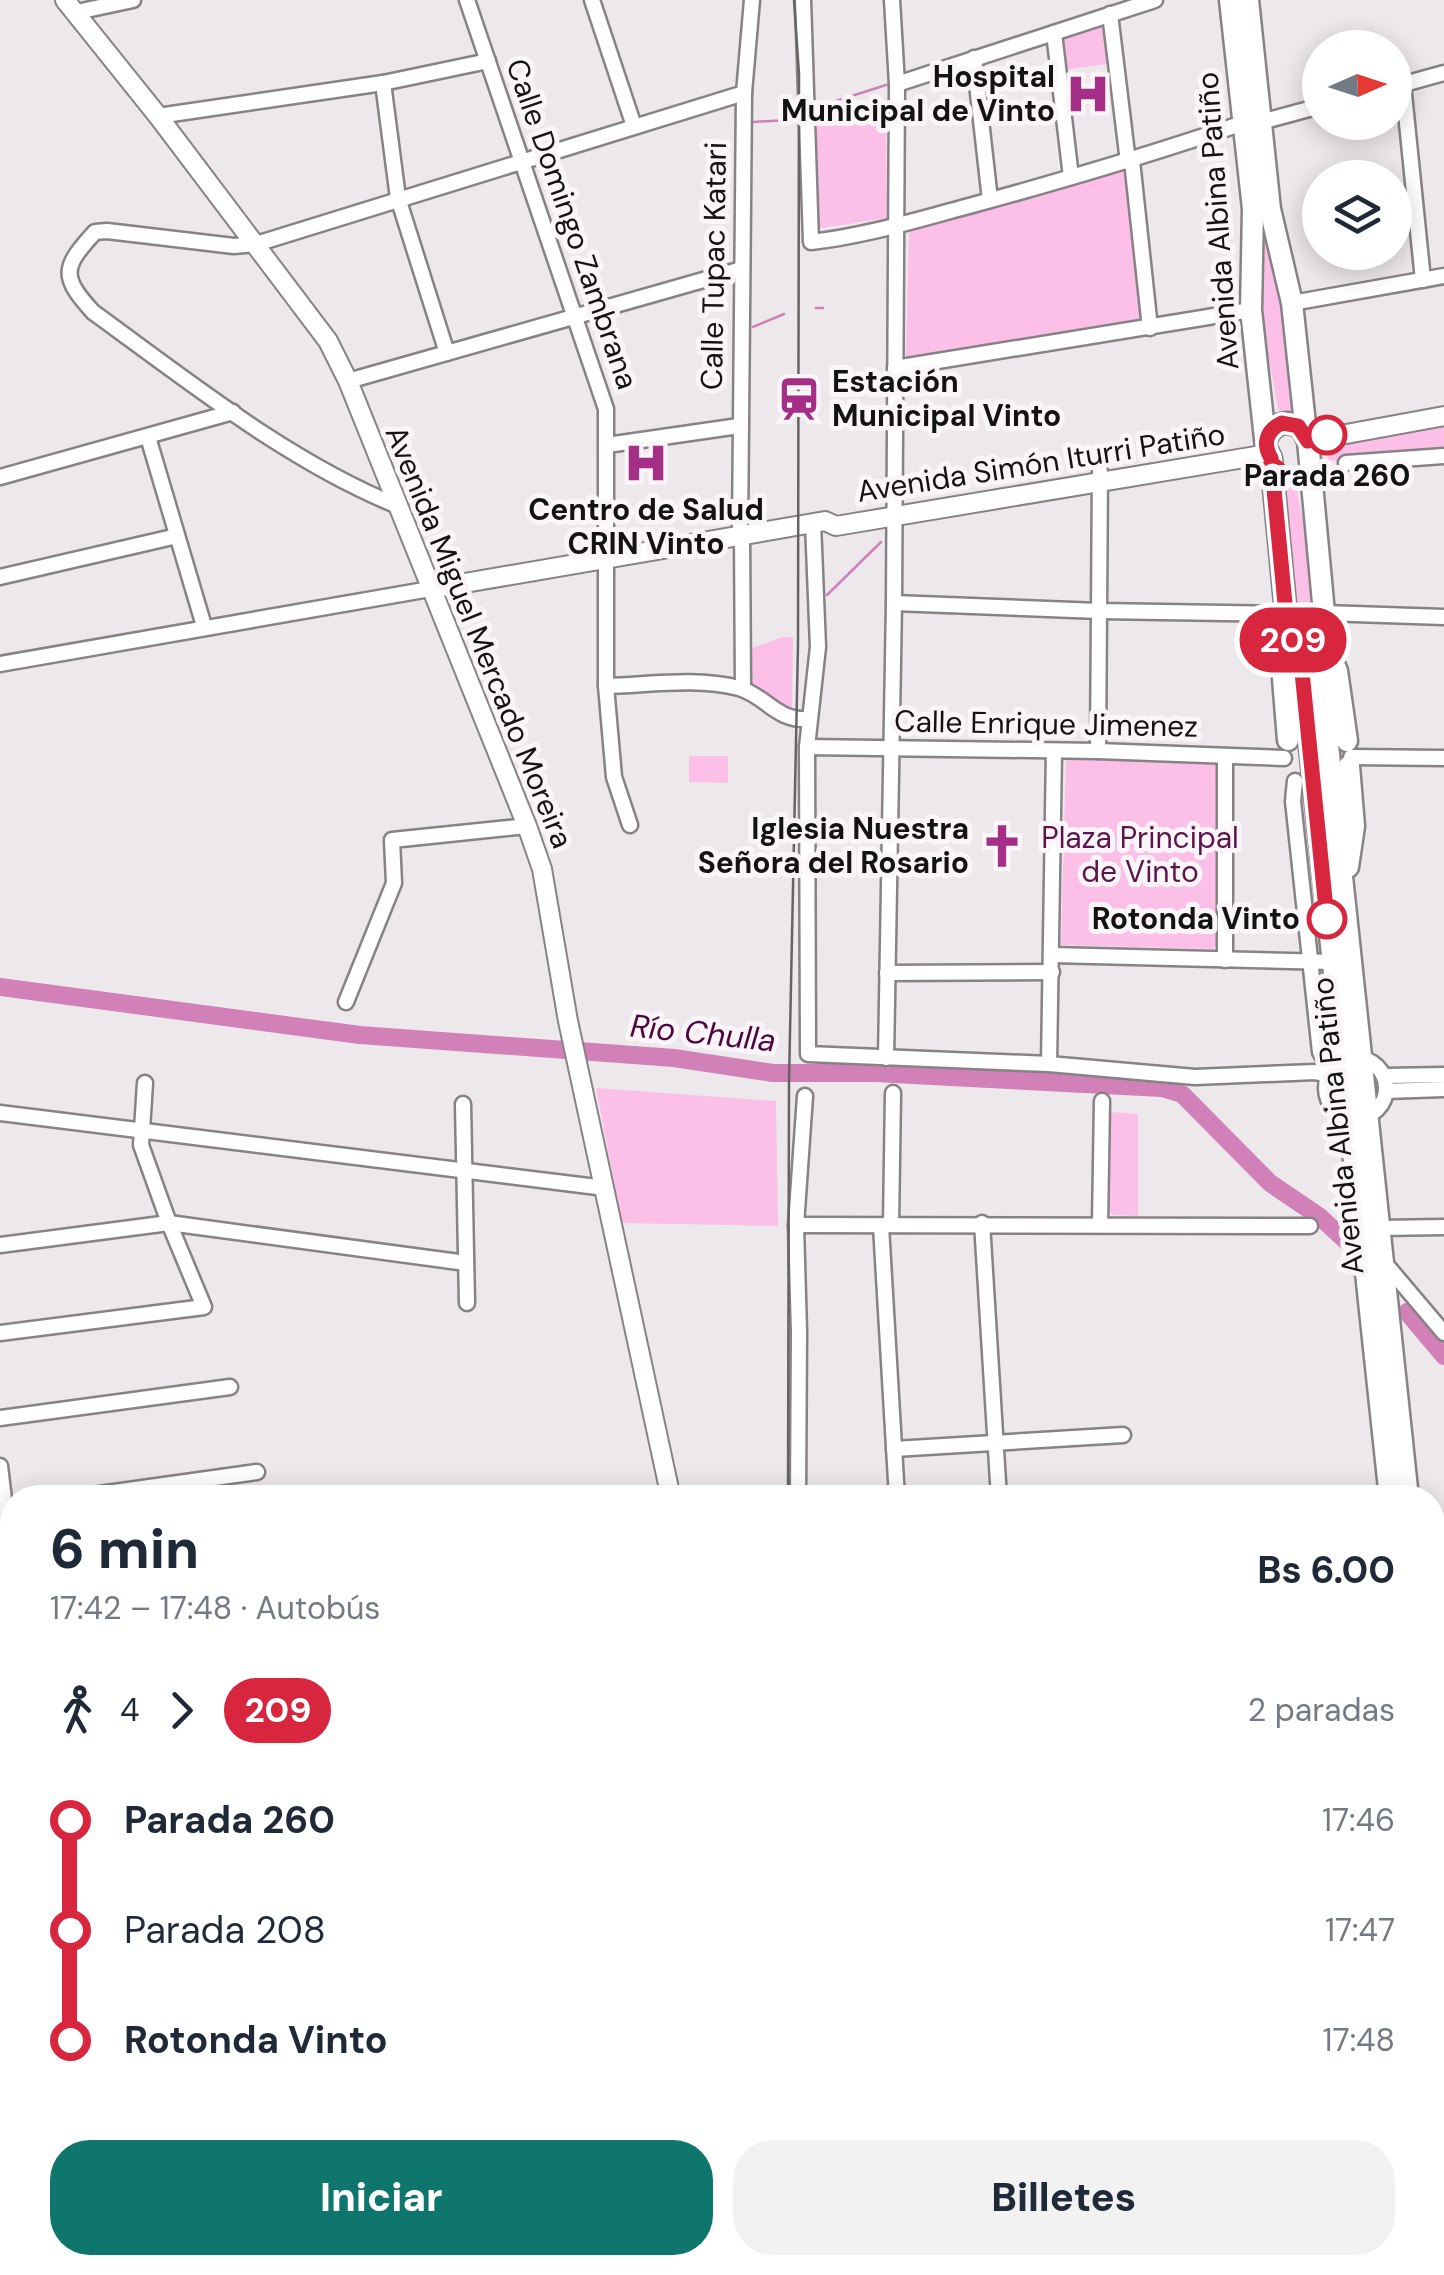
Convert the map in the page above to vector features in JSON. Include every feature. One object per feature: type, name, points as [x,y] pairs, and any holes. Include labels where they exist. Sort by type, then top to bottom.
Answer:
[{"type":"highway","name":"Avenida Albina Patiño","points":[[1230,0],[1252,123],[1292,303],[1324,613],[1309,850],[1332,962],[1341,1066],[1358,1117],[1379,1228],[1407,1485]]},
{"type":"highway","name":"Avenida Albina Patiño","points":[[1248,0],[1251,310],[1286,614],[1316,726]]},
{"type":"highway","points":[[1282,423],[1293,423],[1307,441],[1302,459],[1292,465],[1281,464],[1268,448],[1273,428],[1282,423]]},
{"type":"highway","points":[[1286,749],[1282,666],[1292,637]]},
{"type":"highway","points":[[1322,637],[1337,671],[1349,755],[1354,826],[1343,898]]},
{"type":"highway","name":"Avenida Albina Patiño","points":[[1313,785],[1343,898],[1341,1066]]},
{"type":"highway","name":"Avenida Albina Patiño","points":[[1358,1117],[1389,1485]]},
{"type":"main road","name":"Avenida Miguel Mercado Moreira","points":[[71,6],[328,341],[348,381],[528,826],[542,868],[668,1485]]},
{"type":"main road","points":[[1307,441],[1328,434],[1444,416]]},
{"type":"main road","name":"Avenida Simón Iturri Patiño","points":[[430,589],[819,522],[835,514],[894,510],[1268,448]]},
{"type":"street","points":[[71,6],[134,0]]},
{"type":"street","name":"Calle Domingo Zambrana","points":[[467,0],[606,409],[606,686],[614,777],[630,825]]},
{"type":"street","points":[[592,0],[634,126]]},
{"type":"street","name":"Calle Tupac Katari","points":[[743,689],[739,426],[744,94],[752,0]]},
{"type":"street","points":[[803,0],[811,242],[855,237],[1302,110]]},
{"type":"street","points":[[886,1058],[897,84],[892,0]]},
{"type":"street","points":[[897,84],[1155,0]]},
{"type":"street","points":[[1110,14],[1150,328]]},
{"type":"street","points":[[1054,33],[1071,177]]},
{"type":"street","points":[[974,58],[990,200]]},
{"type":"street","points":[[158,116],[383,84],[488,61]]},
{"type":"street","points":[[1412,82],[1444,73]]},
{"type":"street","points":[[383,84],[398,198],[447,354]]},
{"type":"street","points":[[398,506],[359,490],[233,412],[93,312],[74,292],[68,267],[95,232],[234,246],[256,244],[744,94]]},
{"type":"street","points":[[1405,140],[1422,280]]},
{"type":"street","points":[[348,381],[742,269]]},
{"type":"street","points":[[1292,303],[1444,276]]},
{"type":"street","points":[[895,368],[1251,310]]},
{"type":"street","points":[[0,478],[233,412]]},
{"type":"street","points":[[607,445],[739,426]]},
{"type":"street","points":[[148,437],[204,626]]},
{"type":"street","points":[[1346,463],[1444,456]]},
{"type":"street","points":[[1098,751],[1100,476]]},
{"type":"street","points":[[819,522],[818,646],[807,747],[808,1054],[1049,1064],[1195,1076],[1315,1072],[1341,1066],[1375,1064],[1385,1083],[1381,1106],[1358,1117],[1336,1111],[1327,1098],[1341,1066]]},
{"type":"street","points":[[0,576],[177,536]]},
{"type":"street","name":"Avenida Simón Iturri Patiño","points":[[0,664],[430,589]]},
{"type":"street","points":[[894,603],[1286,614]]},
{"type":"street","points":[[1324,613],[1444,617]]},
{"type":"street","points":[[606,686],[706,682],[743,689],[791,720],[808,719]]},
{"type":"street","points":[[1316,726],[1335,730],[1349,755],[1340,781],[1313,785],[1286,769],[1286,749],[1316,726]]},
{"type":"street","name":"Calle Enrique Jimenez","points":[[807,747],[1225,756],[1286,749]]},
{"type":"street","points":[[1049,1064],[1054,751]]},
{"type":"street","points":[[1349,755],[1444,758]]},
{"type":"street","points":[[1225,756],[1225,960]]},
{"type":"street","points":[[346,1002],[394,883],[392,840],[528,826]]},
{"type":"street","points":[[1309,850],[1308,961],[1320,1052],[1341,1066]]},
{"type":"street","points":[[1052,955],[1332,962]]},
{"type":"street","points":[[886,973],[1052,972]]},
{"type":"street","points":[[1385,1083],[1444,1076]]},
{"type":"street","points":[[1385,1083],[1444,1089]]},
{"type":"street","points":[[0,1333],[204,1307],[168,1223],[142,1145],[145,1084]]},
{"type":"street","points":[[893,1093],[886,1225],[896,1485]]},
{"type":"street","points":[[798,1485],[800,1332],[796,1224],[806,1096]]},
{"type":"street","points":[[1100,1224],[1102,1102]]},
{"type":"street","points":[[463,1104],[467,1304]]},
{"type":"street","points":[[0,1113],[605,1188]]},
{"type":"street","points":[[0,1245],[168,1223],[466,1263]]},
{"type":"street","points":[[982,1223],[998,1485]]},
{"type":"street","points":[[796,1224],[1310,1226]]},
{"type":"street","points":[[1379,1228],[1444,1227]]},
{"type":"street","points":[[1382,1261],[1444,1333]]},
{"type":"street","points":[[0,1418],[230,1387]]},
{"type":"street","points":[[894,1448],[1122,1435]]},
{"type":"street","points":[[164,1485],[257,1472]]},
{"type":"green space","points":[[1102,26],[1108,64],[1062,70],[1058,39]]},
{"type":"green space","points":[[815,117],[886,118],[887,218],[815,229]]},
{"type":"green space","points":[[1127,168],[1143,324],[906,356],[909,229]]},
{"type":"green space","points":[[1261,209],[1282,305],[1292,413],[1279,414],[1265,338],[1260,282]]},
{"type":"green space","points":[[1444,423],[1444,452],[1328,461],[1327,447],[1336,443]]},
{"type":"green space","points":[[1281,474],[1294,474],[1307,543],[1313,603],[1312,675],[1294,604]]},
{"type":"green space","points":[[793,637],[792,715],[750,685],[749,649]]},
{"type":"green space","points":[[689,756],[728,756],[728,783],[689,782]]},
{"type":"green space","name":"Plaza Principal de Vinto","points":[[1066,756],[1213,760],[1218,765],[1217,945],[1212,949],[1061,945]]},
{"type":"green space","points":[[596,1088],[776,1101],[778,1226],[622,1223]]},
{"type":"green space","points":[[1111,1112],[1138,1114],[1138,1216],[1112,1215],[1109,1211]]},
{"type":"waterway","points":[[814,108],[886,85]]},
{"type":"waterway","points":[[752,122],[789,120]]},
{"type":"waterway","points":[[816,308],[823,308]]},
{"type":"waterway","points":[[753,327],[784,314]]},
{"type":"waterway","points":[[827,595],[881,542]]},
{"type":"waterway","name":"Río Chulla","points":[[0,987],[360,1035],[674,1058],[773,1073],[875,1073],[1162,1088],[1182,1094],[1270,1183],[1320,1217],[1345,1240]]},
{"type":"waterway","name":"Río Chulla","points":[[1407,1312],[1444,1356]]},
{"type":"tram line","points":[[788,1485],[789,1082],[798,644],[799,74],[794,0]]},
{"type":"bus line","name":"209","points":[[1327,435],[1308,441],[1298,426],[1282,423],[1269,432],[1266,442],[1271,458],[1286,614],[1302,672],[1327,919]]},
{"type":"place","name":"Hospital Municipal de Vinto","points":[[1088,94]]},
{"type":"place","name":"Estación Municipal Vinto","points":[[799,399]]},
{"type":"place","name":"Parada 260","points":[[1327,435]]},
{"type":"place","name":"Centro de Salud CRIN Vinto","points":[[646,463]]},
{"type":"place","name":"Iglesia Nuestra Señora del Rosario","points":[[1002,846]]},
{"type":"place","name":"Rotonda Vinto","points":[[1327,919]]}]
